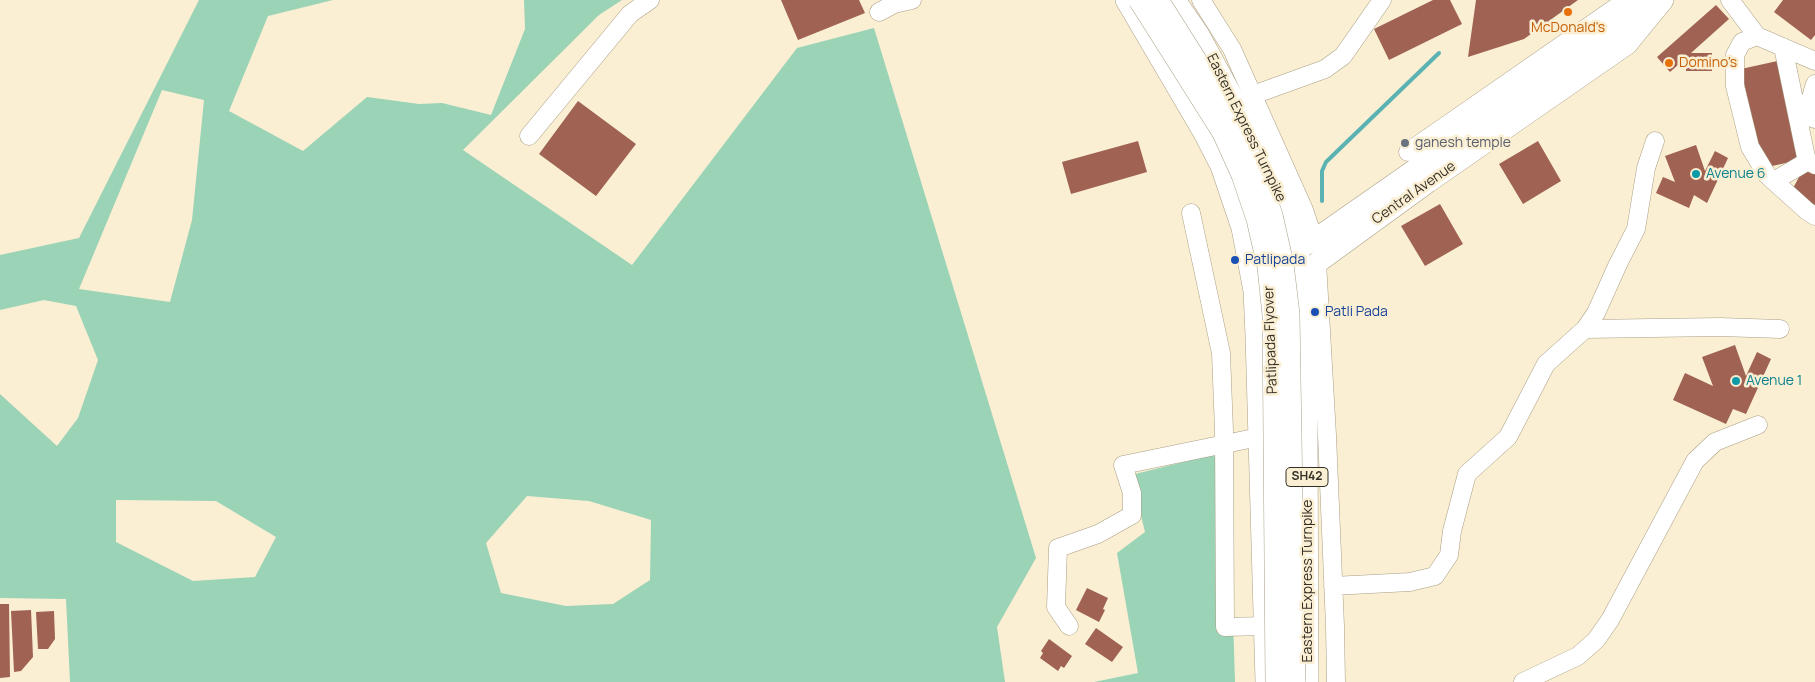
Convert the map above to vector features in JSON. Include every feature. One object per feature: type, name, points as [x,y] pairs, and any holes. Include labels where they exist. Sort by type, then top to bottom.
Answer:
[{"type":"main road","points":[[1126,0],[1204,133],[1221,166],[1242,228],[1252,282],[1259,437],[1266,682]]},
{"type":"main road","name":"Patlipada Flyover","points":[[1139,0],[1223,133],[1242,175],[1257,219],[1268,267],[1273,315],[1276,682]]},
{"type":"main road","name":"Patlipada Flyover","points":[[1158,0],[1237,125],[1256,169],[1272,215],[1283,264],[1289,314],[1295,682]]},
{"type":"main road","name":"Eastern Express Turnpike","points":[[1175,0],[1199,35],[1239,109],[1268,167],[1286,210],[1306,245],[1310,268],[1307,427],[1308,682]]},
{"type":"main road","name":"Central Avenue","points":[[1252,282],[1552,74],[1614,28],[1645,0]]},
{"type":"main road","name":"Central Avenue","points":[[1252,282],[1310,268],[1428,182],[1627,44],[1663,0]]},
{"type":"street","points":[[529,136],[630,14],[650,0]]},
{"type":"street","points":[[879,12],[894,4],[912,0]]},
{"type":"street","points":[[1201,0],[1232,49],[1304,210],[1306,245]]},
{"type":"street","points":[[1253,95],[1324,69],[1344,56],[1382,0]]},
{"type":"street","points":[[1408,152],[1618,6],[1631,0]]},
{"type":"street","points":[[1730,0],[1757,36],[1815,61]]},
{"type":"street","points":[[1757,36],[1742,42],[1735,55],[1735,86],[1750,147],[1767,174],[1807,211],[1815,216]]},
{"type":"street","points":[[1774,181],[1812,163],[1783,47]]},
{"type":"street","points":[[1815,84],[1807,111],[1815,120]]},
{"type":"street","points":[[1334,586],[1410,582],[1435,576],[1449,555],[1452,531],[1467,474],[1508,437],[1546,364],[1585,329],[1596,312],[1636,229],[1646,168],[1655,141]]},
{"type":"street","points":[[1191,213],[1221,353],[1224,444],[1225,627],[1264,626]]},
{"type":"street","points":[[1310,268],[1327,435],[1336,682]]},
{"type":"street","points":[[1585,329],[1720,327],[1780,329]]},
{"type":"street","points":[[1523,682],[1578,656],[1596,640],[1610,620],[1695,461],[1715,442],[1758,425]]},
{"type":"street","points":[[1069,626],[1056,607],[1058,548],[1098,534],[1132,515],[1132,493],[1123,465],[1259,437]]},
{"type":"green space","points":[[199,0],[333,0],[268,16],[229,111],[303,151],[367,97],[419,104],[442,103],[491,115],[525,29],[524,0],[622,0],[599,15],[463,150],[632,265],[797,48],[874,28],[1036,558],[997,627],[1005,682],[70,682],[66,599],[0,598],[0,394],[57,446],[78,418],[98,360],[76,306],[44,300],[0,310],[0,255],[79,238]],"holes":[[[162,90],[204,100],[192,220],[170,302],[79,289]],[[527,496],[589,501],[651,520],[650,580],[613,604],[566,606],[501,593],[486,543]],[[116,500],[216,501],[276,537],[255,577],[193,581],[116,542]]]},
{"type":"green space","points":[[1228,451],[1235,682],[1094,682],[1138,673],[1117,553],[1145,532],[1131,475]]},
{"type":"building","points":[[781,0],[859,0],[865,13],[798,40]]},
{"type":"building","points":[[1433,0],[1450,0],[1462,24],[1389,60],[1374,29]]},
{"type":"building","points":[[1476,0],[1578,0],[1524,39],[1468,57]]},
{"type":"building","points":[[1783,0],[1815,0],[1815,35],[1811,40],[1774,12]]},
{"type":"building","points":[[1716,5],[1729,19],[1691,53],[1712,53],[1712,71],[1686,71],[1686,58],[1670,72],[1657,57]]},
{"type":"building","points":[[1782,60],[1804,159],[1763,168],[1741,69]]},
{"type":"building","points":[[578,101],[636,144],[596,196],[539,154]]},
{"type":"building","points":[[1138,141],[1147,172],[1071,194],[1062,162]]},
{"type":"building","points":[[1538,141],[1561,181],[1523,204],[1499,164]]},
{"type":"building","name":"Avenue 6","points":[[1696,145],[1705,171],[1715,151],[1728,158],[1707,203],[1694,195],[1689,208],[1656,193],[1663,177],[1675,182],[1665,156]]},
{"type":"building","points":[[1806,164],[1815,169],[1815,206],[1791,192]]},
{"type":"building","points":[[1440,204],[1463,244],[1425,266],[1401,226]]},
{"type":"building","name":"Avenue 1","points":[[1735,345],[1746,376],[1757,352],[1771,359],[1746,414],[1733,409],[1726,424],[1673,400],[1685,373],[1713,386],[1702,357]]},
{"type":"building","points":[[1087,588],[1108,598],[1099,622],[1076,610]]},
{"type":"building","points":[[0,604],[9,604],[10,677],[0,678]]},
{"type":"building","points":[[31,610],[33,657],[21,671],[14,672],[11,611]]},
{"type":"building","points":[[54,611],[55,639],[48,649],[38,649],[36,612]]},
{"type":"building","points":[[1096,628],[1123,647],[1112,662],[1085,644]]},
{"type":"building","points":[[1049,639],[1072,656],[1064,668],[1061,666],[1058,671],[1040,658],[1043,653],[1041,651]]},
{"type":"waterway","points":[[1322,201],[1322,171],[1326,162],[1439,53]]},
{"type":"place","name":"McDonald's","points":[[1568,12]]},
{"type":"place","name":"Domino's","points":[[1669,63]]},
{"type":"place","name":"ganesh temple","points":[[1405,143]]},
{"type":"place","name":"Avenue 6","points":[[1696,174]]},
{"type":"place","name":"Patlipada","points":[[1235,260]]},
{"type":"place","name":"Patli Pada","points":[[1315,312]]},
{"type":"place","name":"Avenue 1","points":[[1736,381]]}]
